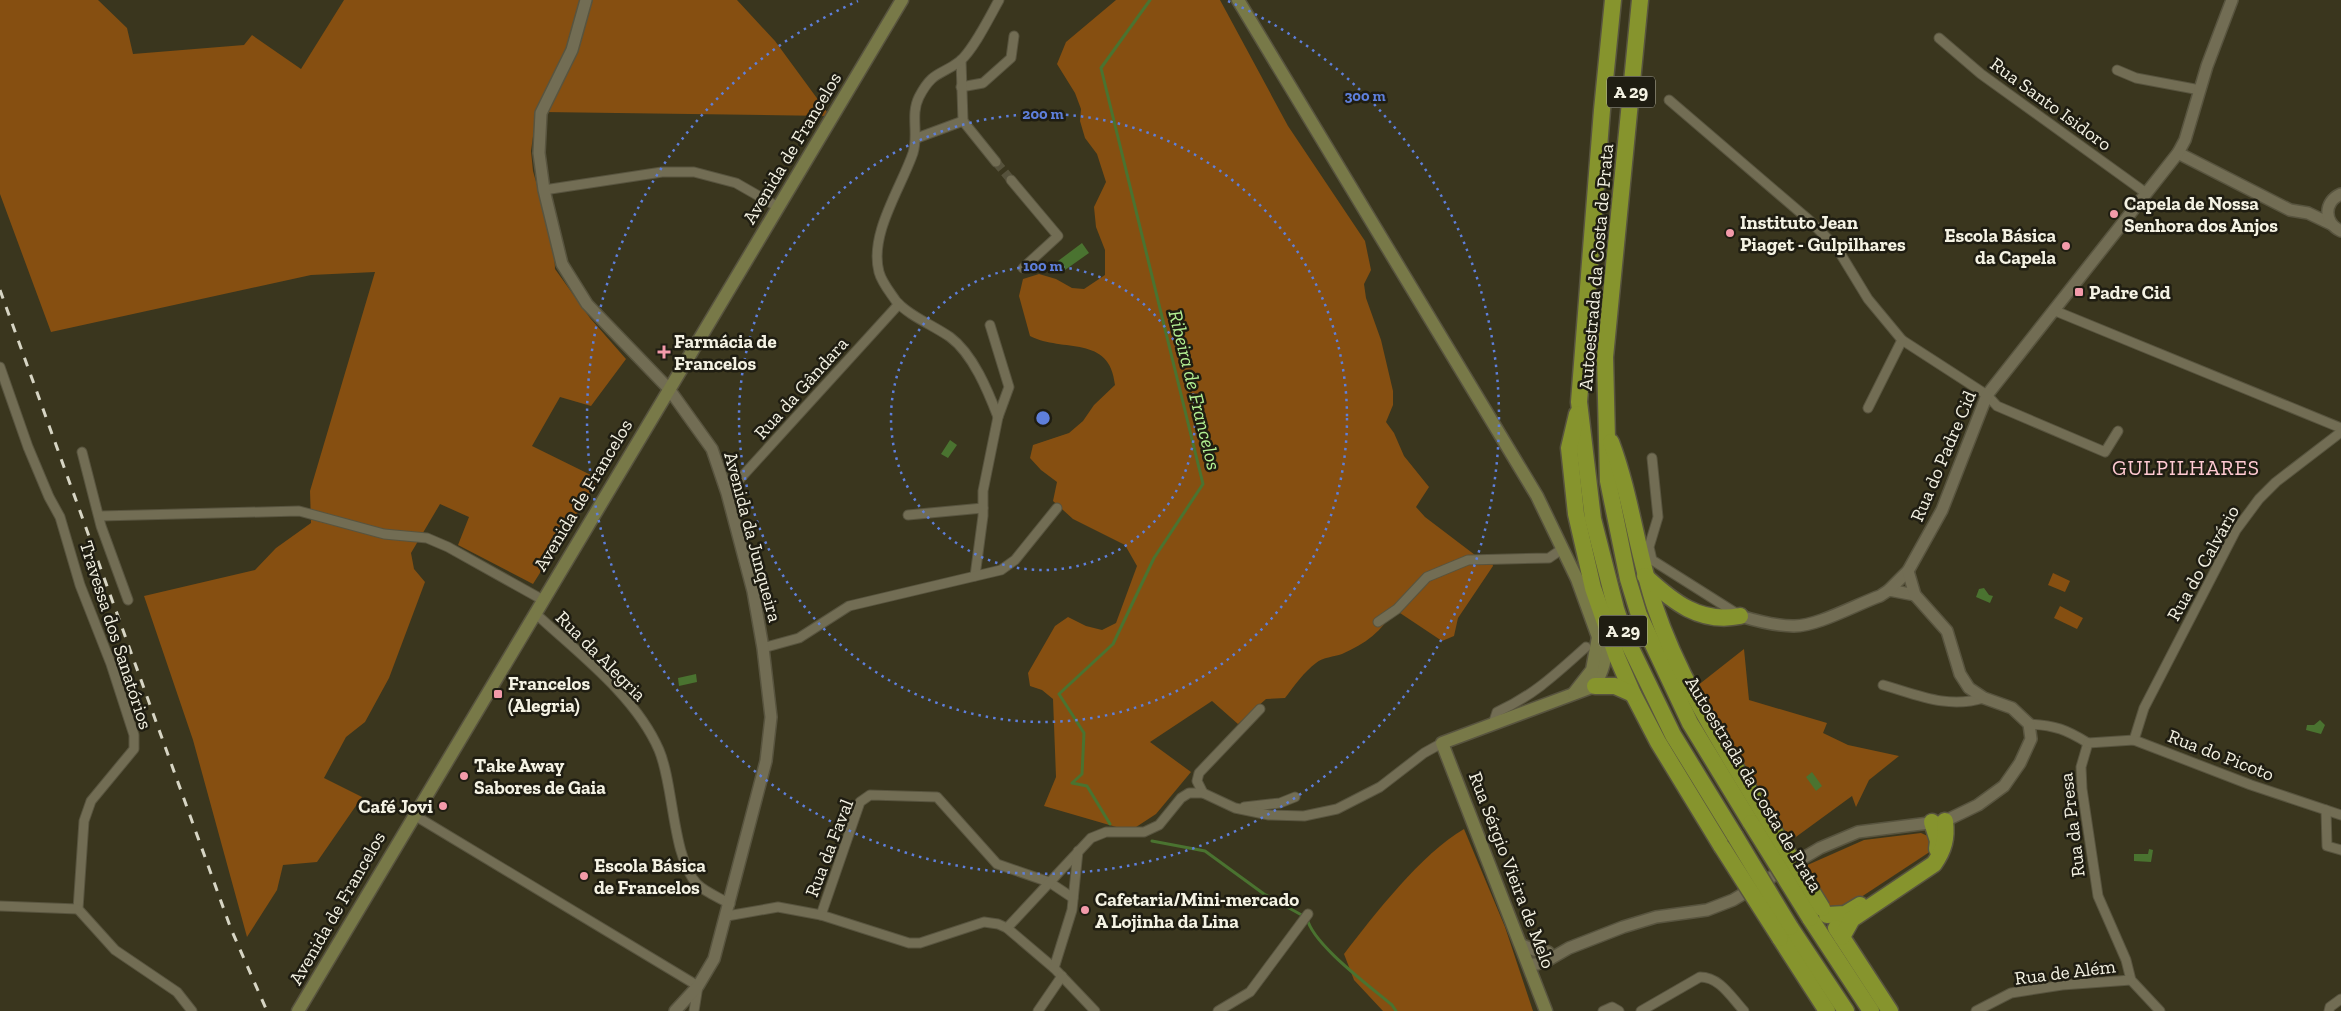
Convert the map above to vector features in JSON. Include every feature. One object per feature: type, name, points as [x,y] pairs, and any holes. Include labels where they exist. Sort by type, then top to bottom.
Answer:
[{"type":"highway","name":"Autoestrada da Costa de Prata","points":[[1613,0],[1602,110],[1579,402],[1593,519],[1609,585],[1625,636],[1673,735],[1735,836],[1785,932],[1846,1011]]},
{"type":"highway","name":"Autoestrada da Costa de Prata","points":[[1640,0],[1605,357],[1608,481],[1628,579],[1639,615],[1690,723],[1758,820]]},
{"type":"highway","name":"A 29","points":[[1579,402],[1569,448],[1576,514],[1593,588],[1617,657],[1633,694],[1658,742],[1722,847],[1785,932],[1827,1011]]},
{"type":"highway","name":"A 29","points":[[1606,428],[1623,474],[1645,576],[1662,626],[1688,684],[1758,820],[1820,913],[1842,937],[1890,1011]]},
{"type":"highway","points":[[1645,576],[1666,596],[1693,611],[1716,619],[1740,616]]},
{"type":"highway","points":[[1594,686],[1615,686],[1633,694]]},
{"type":"highway","points":[[1820,913],[1835,916],[1845,914],[1929,860],[1936,852],[1938,822]]},
{"type":"highway","points":[[1842,937],[1852,919],[1934,864],[1941,854],[1945,842],[1938,822]]},
{"type":"highway","name":"Autoestrada da Costa de Prata","points":[[1820,913],[1871,1011]]},
{"type":"main road","name":"Avenida de Francelos","points":[[298,1011],[902,0]]},
{"type":"main road","points":[[1238,0],[1537,496],[1577,579],[1598,637],[1604,644],[1606,653],[1603,669],[1594,686],[1584,692],[1574,693],[1442,743]]},
{"type":"main road","points":[[1574,693],[1592,670],[1598,637]]},
{"type":"main road","name":"Rua Sérgio Vieira de Melo","points":[[1442,743],[1546,1011]]},
{"type":"street","name":"Avenida da Junqueira","points":[[586,0],[572,50],[541,113],[539,153],[544,190],[562,264],[587,304],[669,389],[712,449],[727,493],[752,591],[763,648],[771,717],[766,761],[714,959],[698,986],[675,1011]]},
{"type":"street","points":[[998,417],[967,356],[951,338],[899,304],[886,288],[879,271],[878,250],[882,226],[913,153],[917,138],[914,118],[918,99],[932,76],[961,60],[984,28],[999,0]]},
{"type":"street","name":"Rua do Padre Cid","points":[[1740,616],[1770,624],[1795,626],[1840,612],[1880,596],[1889,590],[1908,571],[1952,488],[1963,452],[1987,395],[2178,153],[2185,140],[2200,90],[2232,0]]},
{"type":"street","points":[[961,87],[983,83],[1011,58],[1014,36]]},
{"type":"street","name":"Rua Santo Isidoro","points":[[1939,38],[1981,74],[2146,193]]},
{"type":"street","points":[[961,60],[963,121],[996,162]]},
{"type":"street","points":[[2116,70],[2136,78],[2200,90]]},
{"type":"street","points":[[1669,100],[1809,220],[1837,248],[1868,299],[1902,340],[1987,395],[1997,406],[2105,452],[2118,431]]},
{"type":"street","points":[[917,138],[963,121]]},
{"type":"street","points":[[2178,153],[2290,210],[2308,214],[2331,224],[2341,231]]},
{"type":"street","points":[[544,190],[662,172],[694,172],[736,183],[778,207]]},
{"type":"street","points":[[1010,180],[1058,236],[1023,268]]},
{"type":"street","points":[[2308,214],[2331,202],[2341,194]]},
{"type":"street","points":[[2331,202],[2327,213],[2331,224]]},
{"type":"street","name":"Rua da Gândara","points":[[727,493],[899,304]]},
{"type":"street","points":[[2053,310],[2341,428]]},
{"type":"street","points":[[975,576],[983,508],[983,491],[998,417],[1009,387],[990,326]]},
{"type":"street","points":[[1868,408],[1902,340]]},
{"type":"street","name":"Travessa dos Sanatórios","points":[[0,367],[28,447],[49,498],[60,517],[80,585],[111,664],[134,735],[134,749],[91,801],[84,821],[78,909]]},
{"type":"street","name":"Rua do Calvário","points":[[2134,740],[2144,708],[2236,530],[2258,499],[2276,482],[2341,432]]},
{"type":"street","points":[[82,452],[100,516],[101,526],[128,600]]},
{"type":"street","points":[[1652,458],[1658,517],[1649,547],[1652,560],[1740,616]]},
{"type":"street","points":[[908,515],[983,508]]},
{"type":"street","points":[[763,648],[799,638],[849,606],[1002,570],[1015,560],[1057,508]]},
{"type":"street","points":[[100,516],[299,511],[384,534],[427,538],[448,547],[543,600]]},
{"type":"street","points":[[1378,622],[1397,609],[1427,577],[1468,560],[1549,558],[1562,549]]},
{"type":"street","points":[[1528,964],[1537,964],[1549,956],[1569,948],[1623,927],[1656,917],[1707,910],[1733,900],[1820,848],[1851,834],[1938,822],[1978,806],[2004,786],[2020,763],[2031,739],[2029,724],[2012,708],[1984,698],[1969,688],[1960,674],[1947,631],[1915,596],[1908,571]]},
{"type":"street","points":[[1889,590],[1915,596]]},
{"type":"street","name":"Rua da Alegria","points":[[535,613],[604,676],[635,710],[659,750],[686,866],[698,885],[728,910]]},
{"type":"street","points":[[1493,724],[1497,712],[1542,687],[1586,647]]},
{"type":"street","points":[[1883,685],[1950,704],[1969,703],[1984,698]]},
{"type":"street","points":[[1203,793],[1197,781],[1199,773],[1260,709]]},
{"type":"street","points":[[2029,724],[2050,724],[2068,730],[2088,743]]},
{"type":"street","name":"Rua do Picoto","points":[[2088,743],[2134,740],[2251,785],[2341,815]]},
{"type":"street","points":[[1007,928],[1091,838],[1106,832],[1144,832],[1158,825],[1181,798],[1189,792],[1203,793],[1236,808],[1269,815],[1304,816],[1337,809],[1380,786],[1424,753],[1442,743]]},
{"type":"street","name":"Rua da Presa","points":[[2088,743],[2081,767],[2096,886],[2104,913],[2126,960],[2131,980],[2160,1011]]},
{"type":"street","name":"Rua da Faval","points":[[821,915],[860,802],[870,795],[937,797],[997,864],[1049,882],[1073,898]]},
{"type":"street","points":[[1236,808],[1280,803],[1296,797]]},
{"type":"street","points":[[2326,810],[2327,846],[2341,850]]},
{"type":"street","points":[[414,816],[698,986],[694,1011]]},
{"type":"street","points":[[1054,968],[1072,910],[1078,850]]},
{"type":"street","points":[[0,906],[78,909],[115,950],[177,992],[192,1011]]},
{"type":"street","points":[[728,910],[778,907],[821,915],[909,943],[920,943],[984,922],[998,924],[1007,928],[1054,968],[1095,1011]]},
{"type":"street","points":[[1218,1011],[1250,992],[1306,917]]},
{"type":"street","points":[[1520,944],[1549,956]]},
{"type":"street","points":[[1536,985],[1549,956]]},
{"type":"street","points":[[1038,1011],[1062,976]]},
{"type":"street","points":[[1640,1011],[1700,978],[1710,977],[1716,980],[1744,1011]]},
{"type":"street","name":"Rua de Além","points":[[1976,1011],[2011,993],[2062,985],[2131,980]]},
{"type":"street","points":[[2329,1011],[2330,1007],[2341,999]]},
{"type":"street","points":[[1603,1011],[1612,1007],[1619,1011]]},
{"type":"shaded area","points":[[0,0],[98,0],[127,28],[133,54],[244,45],[252,35],[301,69],[344,0],[737,0],[775,41],[830,116],[543,112],[534,129],[531,151],[533,171],[554,246],[555,269],[590,318],[626,359],[591,406],[560,397],[532,446],[599,479],[533,584],[458,545],[469,517],[440,504],[411,553],[414,569],[425,582],[389,678],[365,722],[346,737],[324,778],[362,797],[317,862],[283,865],[277,890],[247,937],[193,740],[144,596],[255,570],[276,548],[311,523],[310,491],[375,272],[311,275],[51,332],[0,194]]},
{"type":"shaded area","points":[[1116,0],[1220,0],[1288,126],[1365,241],[1371,270],[1364,284],[1366,298],[1381,340],[1393,391],[1393,405],[1386,422],[1394,433],[1404,456],[1429,487],[1416,507],[1425,517],[1475,555],[1491,557],[1493,566],[1458,618],[1454,636],[1442,641],[1394,609],[1379,630],[1366,641],[1342,654],[1319,661],[1304,675],[1285,698],[1266,699],[1238,724],[1212,701],[1150,742],[1191,772],[1156,814],[1130,831],[1044,806],[1056,777],[1053,699],[1042,690],[1030,686],[1028,673],[1055,626],[1068,617],[1086,626],[1102,630],[1116,623],[1137,566],[1125,545],[1073,519],[1053,501],[1057,482],[1041,470],[1030,458],[1033,445],[1069,433],[1083,421],[1094,405],[1115,385],[1111,369],[1104,358],[1095,352],[1043,341],[1030,336],[1019,296],[1023,279],[1039,274],[1056,279],[1072,288],[1084,289],[1105,275],[1105,250],[1096,227],[1094,207],[1106,182],[1097,154],[1085,138],[1080,121],[1081,109],[1075,93],[1057,64],[1066,42]]},
{"type":"shaded area","points":[[1082,243],[1089,253],[1065,270],[1058,261]]},
{"type":"shaded area","points":[[950,440],[957,445],[948,458],[941,454]]},
{"type":"shaded area","points":[[2053,573],[2070,581],[2065,592],[2048,585]]},
{"type":"shaded area","points":[[1984,588],[1989,595],[1993,596],[1990,603],[1976,597],[1979,589]]},
{"type":"shaded area","points":[[2060,606],[2083,618],[2077,629],[2054,618]]},
{"type":"shaded area","points":[[1744,649],[1749,700],[1827,723],[1823,733],[1848,745],[1899,756],[1869,780],[1856,807],[1852,796],[1789,842],[1717,726],[1697,686]]},
{"type":"shaded area","points":[[696,674],[697,682],[679,686],[678,678]]},
{"type":"shaded area","points":[[2320,720],[2325,725],[2321,734],[2306,730],[2307,725],[2314,725]]},
{"type":"shaded area","points":[[1812,772],[1822,786],[1816,791],[1806,777]]},
{"type":"shaded area","points":[[1464,829],[1505,927],[1533,1011],[1383,1011],[1354,980],[1344,954],[1415,869],[1432,853]]},
{"type":"shaded area","points":[[1921,833],[1930,837],[1930,851],[1928,853],[1849,905],[1834,908],[1828,905],[1803,867],[1864,840]]},
{"type":"shaded area","points":[[2149,849],[2153,850],[2151,862],[2134,861],[2134,854],[2148,854]]},
{"type":"waterway","name":"Ribeira de Francelos","points":[[1110,824],[1087,786],[1072,783],[1082,774],[1084,733],[1059,694],[1113,644],[1154,558],[1203,484],[1101,68],[1150,0]]},
{"type":"waterway","name":"Ribeira de Francelos","points":[[1152,841],[1205,851],[1264,894],[1307,918],[1319,940],[1344,965],[1392,1005],[1396,1011]]},
{"type":"tunnel","points":[[996,162],[1011,180]]},
{"type":"railway","points":[[0,290],[231,929],[267,1011]]},
{"type":"place","name":"Capela de Nossa Senhora dos Anjos","points":[[2114,214]]},
{"type":"place","name":"Instituto Jean Piaget - Gulpilhares","points":[[1730,233]]},
{"type":"place","name":"Escola Básica da Capela","points":[[2066,246]]},
{"type":"place","name":"Padre Cid","points":[[2079,292]]},
{"type":"place","name":"Farmácia de Francelos","points":[[664,352]]},
{"type":"place","name":"Francelos (Alegria)","points":[[498,694]]},
{"type":"place","name":"Take Away Sabores de Gaia","points":[[464,776]]},
{"type":"place","name":"Café Jovi","points":[[443,806]]},
{"type":"place","name":"Escola Básica de Francelos","points":[[584,876]]},
{"type":"place","name":"Cafetaria/Mini-mercado A Lojinha da Lina","points":[[1085,910]]},
{"type":"district","name":"GULPILHARES","points":[[2186,467]]}]
